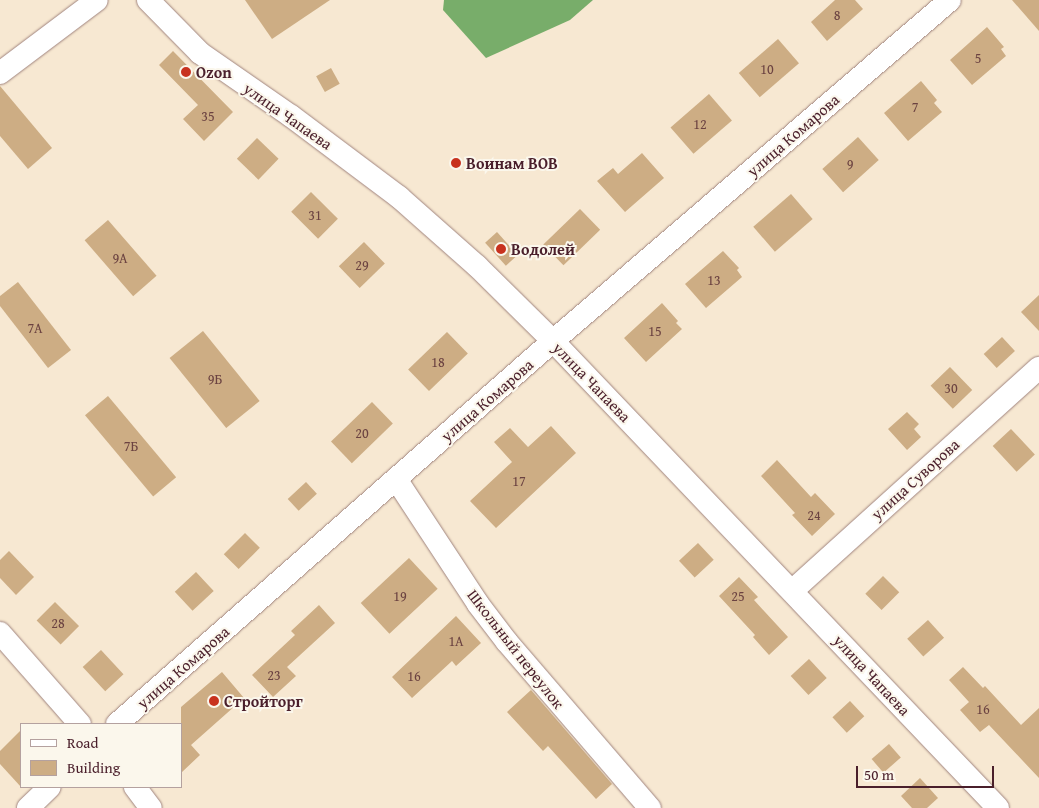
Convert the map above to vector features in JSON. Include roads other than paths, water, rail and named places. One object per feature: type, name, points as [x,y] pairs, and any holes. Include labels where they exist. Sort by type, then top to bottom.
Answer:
[{"type":"street","points":[[0,73],[96,0]]},
{"type":"street","name":"улица Чапаева","points":[[148,0],[200,53],[291,116],[399,197],[477,266],[553,342],[998,808]]},
{"type":"street","name":"улица Комарова","points":[[118,723],[553,342],[950,0]]},
{"type":"street","name":"улица Суворова","points":[[792,591],[1039,368]]},
{"type":"street","name":"Школьный переулок","points":[[396,480],[478,604],[507,642],[650,808]]},
{"type":"street","points":[[0,633],[79,723]]},
{"type":"street","points":[[28,808],[49,788]]},
{"type":"street","points":[[136,788],[151,808]]},
{"type":"place","name":"Ozon","points":[[186,72]]},
{"type":"place","name":"Воинам ВОВ","points":[[456,163]]},
{"type":"place","name":"Водолей","points":[[501,249]]},
{"type":"place","name":"Стройторг","points":[[214,701]]}]
